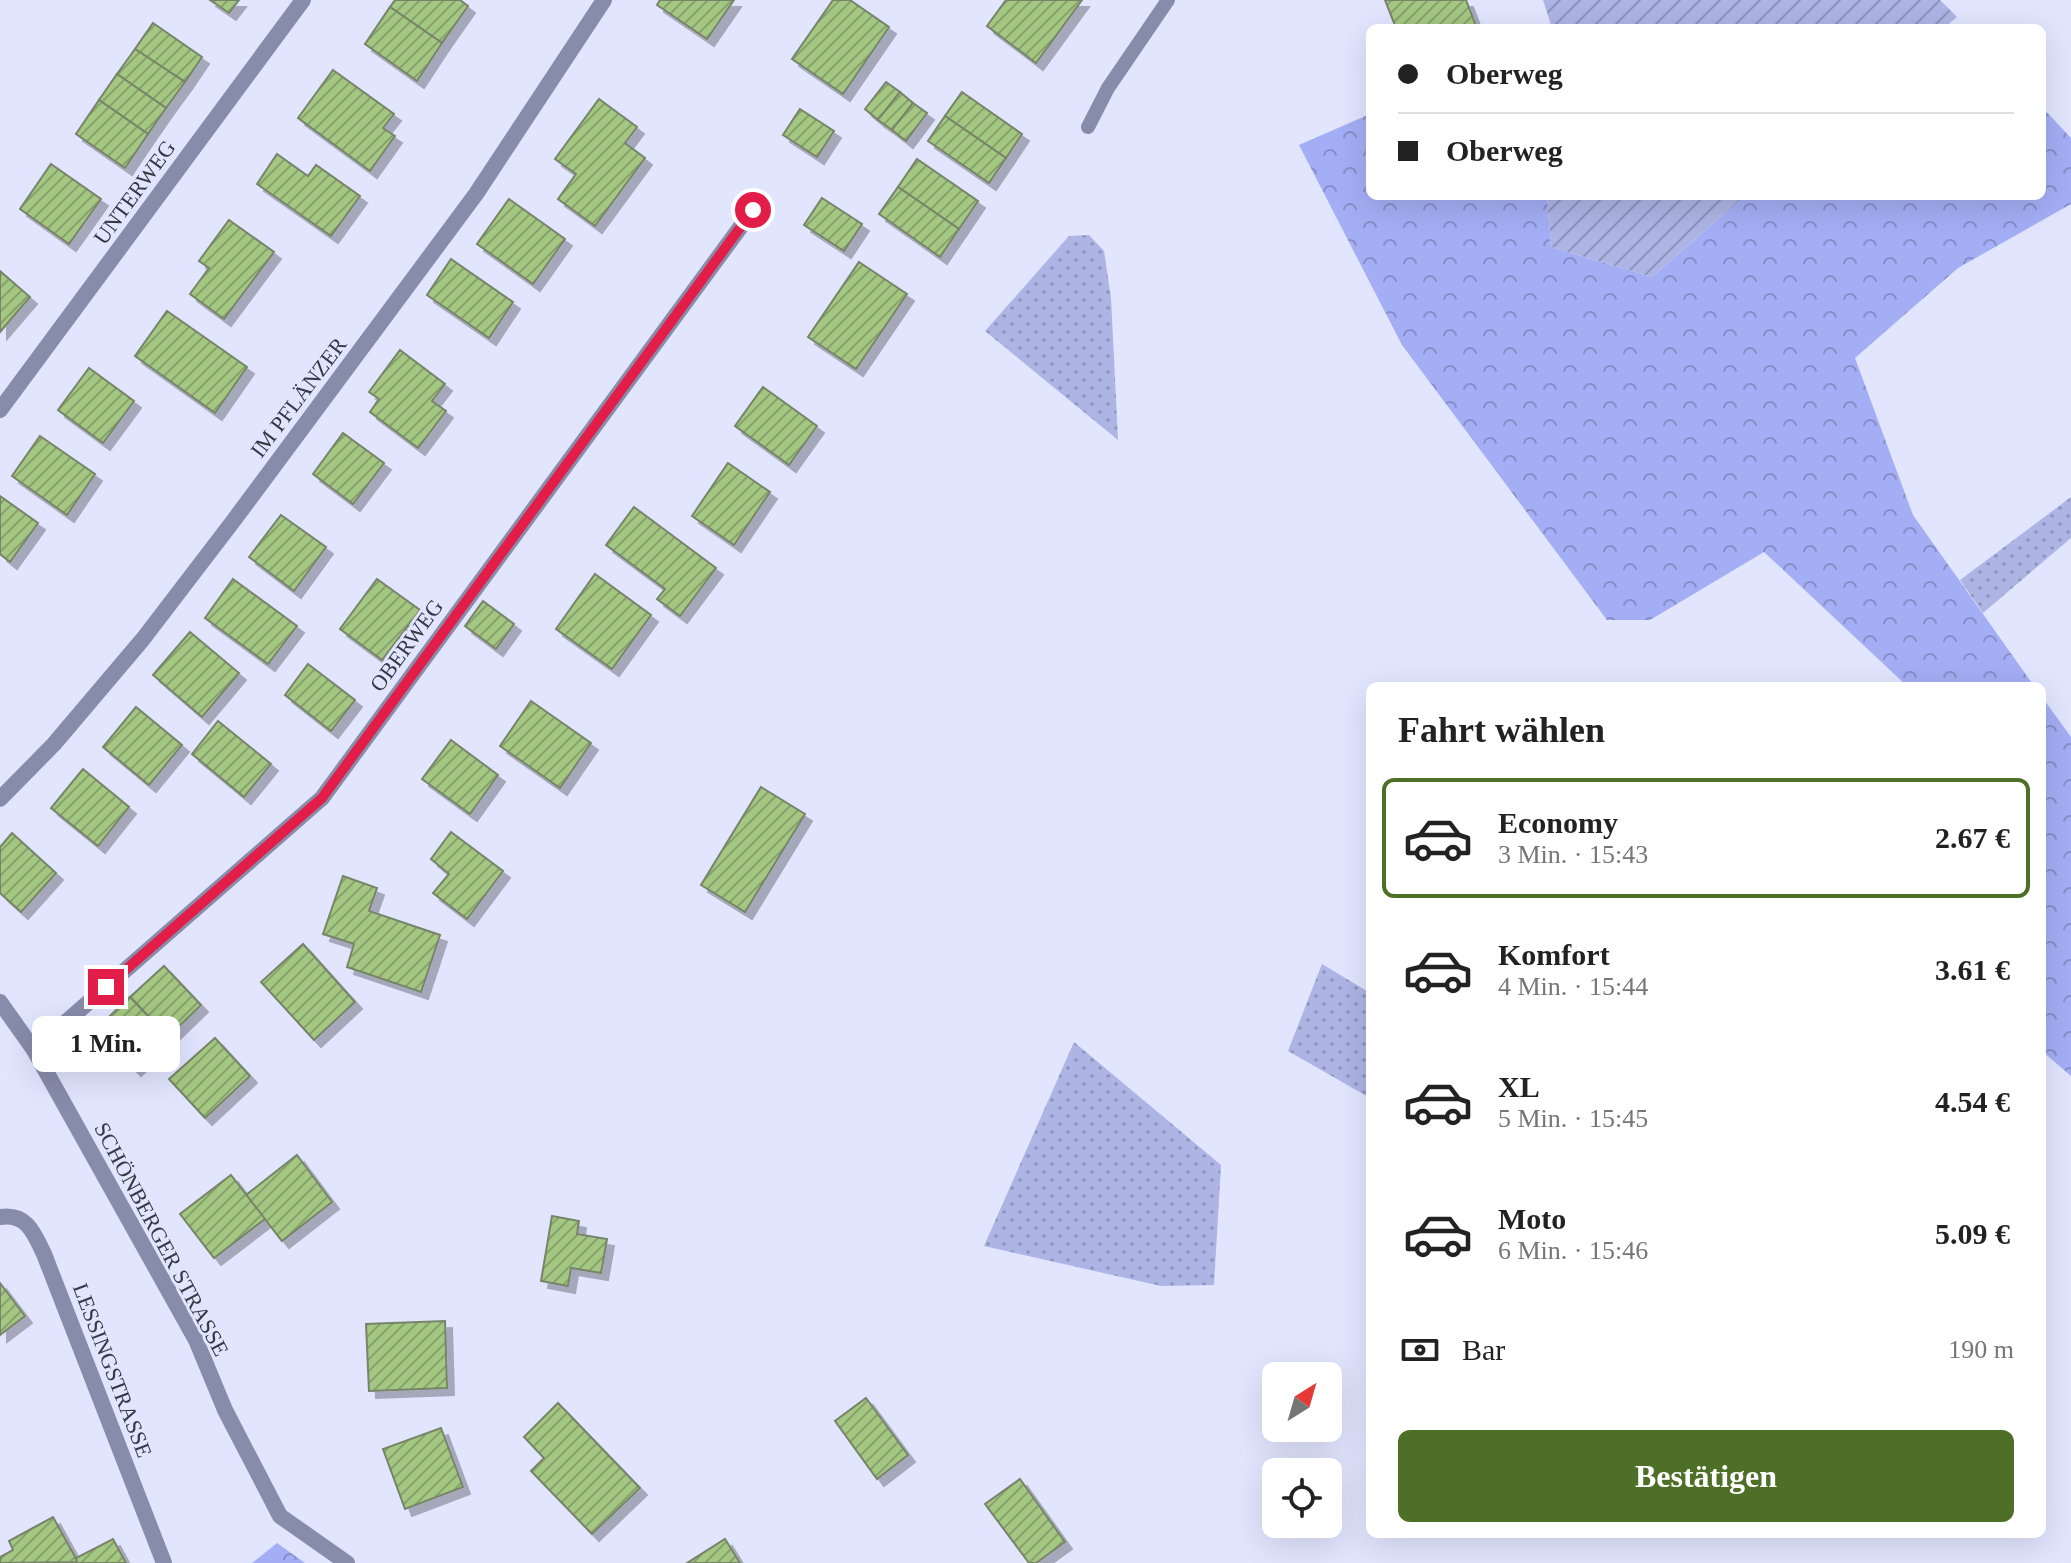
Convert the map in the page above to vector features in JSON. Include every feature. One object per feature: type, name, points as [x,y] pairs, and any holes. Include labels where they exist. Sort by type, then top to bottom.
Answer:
[{"type":"street","name":"UNTERWEG","points":[[0,410],[303,0]]},
{"type":"street","name":"IM PFLÄNZER","points":[[0,799],[54,744],[143,639],[234,520],[476,194],[604,0]]},
{"type":"street","name":"OBERWEG","points":[[34,1050],[322,798],[753,210]]},
{"type":"street","name":"SCHÖNBERGER STRASSE","points":[[0,1002],[34,1050],[196,1340],[225,1410],[280,1516],[347,1563]]},
{"type":"street","name":"LESSINGSTRASSE","points":[[0,1217],[14,1216],[24,1220],[31,1227],[44,1254],[164,1563]]},
{"type":"lane","points":[[1088,127],[1108,88],[1168,0]]},
{"type":"shaded area","points":[[1543,0],[1940,0],[1957,17],[1949,24],[1551,24]]},
{"type":"shaded area","points":[[1547,200],[1740,200],[1652,277],[1551,247]]},
{"type":"shaded area","points":[[1089,235],[1104,251],[1111,298],[1118,440],[985,331],[1069,236]]},
{"type":"shaded area","points":[[2071,497],[2071,538],[1983,613],[1960,580]]},
{"type":"shaded area","points":[[1322,964],[1366,991],[1366,1096],[1288,1051]]},
{"type":"shaded area","points":[[1074,1042],[1221,1165],[1214,1285],[1161,1286],[984,1246]]},
{"type":"green space","points":[[2046,111],[2071,138],[2071,204],[1958,268],[1855,358],[1913,515],[2031,682],[1903,682],[1764,552],[1650,620],[1607,620],[1402,345],[1299,145],[1366,116],[1366,200],[1547,200],[1551,247],[1652,277],[1740,200],[2046,200]]},
{"type":"green space","points":[[2046,703],[2071,737],[2071,1076],[2046,1054]]},
{"type":"green space","points":[[277,1543],[305,1563],[252,1563]]},
{"type":"building","points":[[210,0],[239,0],[229,13]]},
{"type":"building","points":[[395,0],[460,0],[468,6],[442,43],[390,7]]},
{"type":"building","points":[[660,0],[734,0],[707,39],[657,5]]},
{"type":"building","points":[[833,0],[850,0],[889,27],[843,94],[792,59]]},
{"type":"building","points":[[1006,0],[1082,0],[1036,63],[987,26]]},
{"type":"building","points":[[1385,0],[1466,0],[1475,24],[1394,24]]},
{"type":"building","points":[[390,7],[442,43],[417,81],[365,44]]},
{"type":"building","points":[[153,23],[202,57],[185,82],[135,49]]},
{"type":"building","points":[[135,49],[185,82],[166,108],[117,74]]},
{"type":"building","points":[[333,70],[394,114],[383,128],[395,136],[370,171],[298,118]]},
{"type":"building","points":[[117,74],[166,108],[148,134],[99,100]]},
{"type":"building","points":[[886,82],[900,92],[878,120],[865,109]]},
{"type":"building","points":[[900,92],[913,103],[892,130],[878,120]]},
{"type":"building","points":[[962,92],[1022,134],[1006,158],[945,116]]},
{"type":"building","points":[[599,99],[637,127],[625,143],[645,158],[595,226],[558,199],[576,174],[555,159]]},
{"type":"building","points":[[99,100],[148,134],[125,168],[76,134]]},
{"type":"building","points":[[913,103],[927,113],[906,141],[892,130]]},
{"type":"building","points":[[800,109],[834,131],[817,157],[783,135]]},
{"type":"building","points":[[945,116],[1006,158],[989,183],[928,141]]},
{"type":"building","points":[[277,154],[308,176],[316,165],[360,196],[331,236],[257,184]]},
{"type":"building","points":[[917,159],[978,201],[959,229],[898,187]]},
{"type":"building","points":[[51,164],[101,199],[69,244],[20,209]]},
{"type":"building","points":[[898,187],[959,229],[940,257],[879,214]]},
{"type":"building","points":[[822,198],[862,224],[844,251],[804,225]]},
{"type":"building","points":[[509,199],[565,239],[533,284],[477,244]]},
{"type":"building","points":[[229,220],[274,252],[224,319],[190,294],[209,268],[199,261]]},
{"type":"building","points":[[451,259],[513,302],[489,338],[427,295]]},
{"type":"building","points":[[859,262],[907,294],[856,369],[808,337]]},
{"type":"building","points":[[0,271],[30,297],[0,332]]},
{"type":"building","points":[[167,311],[247,367],[215,413],[135,356]]},
{"type":"building","points":[[400,350],[445,384],[432,401],[446,411],[418,448],[370,412],[379,399],[369,392]]},
{"type":"building","points":[[89,368],[134,401],[103,443],[58,410]]},
{"type":"building","points":[[763,387],[817,426],[789,465],[735,426]]},
{"type":"building","points":[[343,433],[384,463],[353,504],[313,474]]},
{"type":"building","points":[[40,436],[95,474],[67,515],[12,476]]},
{"type":"building","points":[[728,463],[770,492],[734,545],[692,516]]},
{"type":"building","points":[[0,496],[38,523],[10,562],[0,554]]},
{"type":"building","points":[[634,507],[716,568],[680,616],[657,599],[665,589],[606,545]]},
{"type":"building","points":[[281,515],[326,547],[294,591],[249,557]]},
{"type":"building","points":[[595,574],[651,615],[612,669],[556,629]]},
{"type":"building","points":[[233,579],[297,626],[268,664],[205,618]]},
{"type":"building","points":[[377,579],[420,610],[382,660],[340,629]]},
{"type":"building","points":[[483,601],[514,624],[496,649],[465,626]]},
{"type":"building","points":[[190,632],[239,673],[202,717],[153,675]]},
{"type":"building","points":[[308,664],[355,700],[331,731],[285,695]]},
{"type":"building","points":[[531,701],[591,743],[560,788],[500,746]]},
{"type":"building","points":[[136,707],[182,745],[149,785],[103,747]]},
{"type":"building","points":[[218,721],[271,764],[244,797],[192,754]]},
{"type":"building","points":[[451,740],[498,775],[470,814],[422,779]]},
{"type":"building","points":[[83,769],[129,807],[98,846],[51,808]]},
{"type":"building","points":[[761,787],[805,814],[745,912],[701,885]]},
{"type":"building","points":[[451,832],[503,871],[467,919],[433,893],[449,874],[431,859]]},
{"type":"building","points":[[12,833],[56,873],[21,912],[0,893],[0,847]]},
{"type":"building","points":[[343,876],[377,888],[369,911],[440,935],[421,992],[347,967],[354,944],[323,934]]},
{"type":"building","points":[[303,944],[355,1002],[314,1040],[261,982]]},
{"type":"building","points":[[164,966],[201,1005],[168,1037],[130,997]]},
{"type":"building","points":[[130,997],[168,1037],[134,1069],[96,1029]]},
{"type":"building","points":[[215,1038],[250,1076],[205,1118],[169,1079]]},
{"type":"building","points":[[297,1155],[332,1202],[282,1241],[246,1195]]},
{"type":"building","points":[[231,1175],[265,1219],[214,1258],[180,1214]]},
{"type":"building","points":[[552,1216],[579,1221],[577,1234],[607,1239],[601,1273],[571,1268],[568,1286],[541,1281]]},
{"type":"building","points":[[0,1283],[25,1316],[0,1335]]},
{"type":"building","points":[[445,1321],[447,1388],[369,1391],[366,1324]]},
{"type":"building","points":[[866,1398],[908,1455],[877,1479],[835,1421]]},
{"type":"building","points":[[558,1403],[640,1488],[592,1534],[531,1471],[544,1458],[524,1437]]},
{"type":"building","points":[[441,1428],[463,1487],[405,1509],[383,1449]]},
{"type":"building","points":[[1020,1479],[1065,1542],[1036,1563],[1029,1563],[985,1504]]},
{"type":"building","points":[[53,1517],[78,1562],[0,1563],[0,1557],[13,1550],[9,1541]]},
{"type":"building","points":[[113,1539],[126,1563],[77,1563],[76,1558]]},
{"type":"building","points":[[725,1539],[740,1563],[687,1563]]},
{"type":"route","points":[[106,987],[322,798],[753,210]]}]
